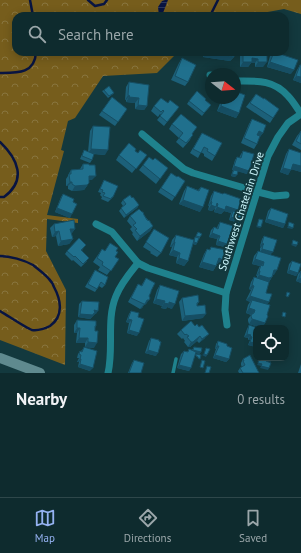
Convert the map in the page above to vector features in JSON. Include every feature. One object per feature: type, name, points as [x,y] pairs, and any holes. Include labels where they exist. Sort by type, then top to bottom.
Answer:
[{"type":"main road","points":[[0,358],[40,373]]},
{"type":"street","points":[[241,80],[261,81],[276,86],[288,96],[301,114]]},
{"type":"street","name":"Southwest Chatelain Drive","points":[[227,325],[225,310],[226,293],[268,156],[288,122],[301,114]]},
{"type":"street","points":[[142,134],[184,168],[193,173],[274,196],[286,195]]},
{"type":"street","points":[[96,224],[112,232],[138,263],[164,274],[226,293]]},
{"type":"street","points":[[108,373],[111,312],[113,304],[119,288],[138,263]]},
{"type":"lane","points":[[173,373],[176,359]]},
{"type":"green space","points":[[0,0],[301,0],[301,14],[284,9],[267,12],[12,12],[12,56],[174,56],[157,73],[103,76],[75,118],[68,121],[61,150],[64,151],[47,215],[78,219],[78,223],[47,219],[46,251],[66,290],[65,365],[0,340]]},
{"type":"shaded area","points":[[168,0],[163,12],[159,12],[158,7],[162,1]]},
{"type":"building","points":[[243,56],[267,56],[267,62],[258,62],[258,59],[252,58],[252,62],[243,62]]},
{"type":"building","points":[[272,56],[286,56],[298,60],[294,70],[270,62]]},
{"type":"building","points":[[182,58],[196,65],[188,82],[175,76]]},
{"type":"building","points":[[301,65],[301,77],[296,76]]},
{"type":"building","points":[[129,82],[149,85],[147,106],[138,105],[139,98],[129,97]]},
{"type":"building","points":[[109,86],[114,93],[109,96],[104,90]]},
{"type":"building","points":[[197,91],[205,98],[205,104],[211,105],[204,113],[189,101]]},
{"type":"building","points":[[241,94],[245,95],[239,113],[221,106],[222,104],[241,104]]},
{"type":"building","points":[[256,94],[279,109],[273,118],[250,103]]},
{"type":"building","points":[[112,97],[127,109],[118,122],[102,111]]},
{"type":"building","points":[[161,98],[168,103],[170,100],[179,107],[167,122],[160,116],[164,111],[163,110],[161,112],[154,106]]},
{"type":"building","points":[[181,114],[197,127],[192,134],[193,135],[186,143],[179,138],[183,133],[172,124]]},
{"type":"building","points":[[252,119],[266,125],[263,133],[259,131],[257,135],[260,136],[257,144],[244,138]]},
{"type":"building","points":[[93,126],[110,127],[108,150],[91,149]]},
{"type":"building","points":[[301,131],[301,144],[296,141]]},
{"type":"building","points":[[202,133],[222,143],[215,156],[204,147],[201,153],[193,149]]},
{"type":"building","points":[[129,143],[138,153],[140,150],[147,155],[136,169],[119,155]]},
{"type":"building","points":[[289,149],[301,153],[301,166],[293,164],[291,170],[283,168]]},
{"type":"building","points":[[84,150],[94,154],[92,160],[82,156]]},
{"type":"building","points":[[243,151],[254,154],[249,171],[234,166],[237,157],[241,158]]},
{"type":"building","points":[[149,157],[153,160],[155,158],[168,168],[160,179],[143,165]]},
{"type":"building","points":[[83,164],[95,165],[96,176],[89,176],[89,183],[87,185],[75,186],[72,182],[70,182],[69,174],[71,174],[71,170],[83,169]]},
{"type":"building","points":[[234,170],[238,171],[237,175],[232,174]]},
{"type":"building","points":[[171,173],[185,181],[175,197],[161,188]]},
{"type":"building","points":[[104,180],[118,186],[111,199],[103,196],[105,193],[100,189]]},
{"type":"building","points":[[187,186],[199,191],[201,187],[209,190],[203,207],[183,200]]},
{"type":"building","points":[[214,191],[241,199],[238,210],[226,206],[225,210],[217,207],[217,203],[216,207],[211,205]]},
{"type":"building","points":[[63,194],[74,199],[73,202],[77,204],[72,214],[57,208]]},
{"type":"building","points":[[130,195],[139,205],[126,215],[121,208],[126,204],[123,200]]},
{"type":"building","points":[[271,208],[288,214],[285,224],[267,219]]},
{"type":"building","points":[[139,209],[153,226],[140,236],[135,230],[137,229],[133,225],[136,223],[130,216]]},
{"type":"building","points":[[233,211],[243,214],[241,220],[231,217]]},
{"type":"building","points":[[259,219],[263,220],[261,227],[257,226]]},
{"type":"building","points":[[74,220],[75,229],[70,229],[73,239],[61,241],[59,231],[55,232],[54,224]]},
{"type":"building","points":[[220,222],[233,226],[227,244],[218,241],[220,236],[212,233],[214,227],[218,229]]},
{"type":"building","points":[[289,222],[294,224],[293,228],[288,226]]},
{"type":"building","points":[[154,229],[169,238],[161,253],[146,242]]},
{"type":"building","points":[[198,232],[202,234],[200,237],[196,236]]},
{"type":"building","points":[[176,235],[194,240],[188,261],[179,258],[180,253],[173,250]]},
{"type":"building","points":[[264,236],[277,240],[273,252],[262,249],[264,244],[262,243]]},
{"type":"building","points":[[195,237],[199,238],[197,243],[194,242]]},
{"type":"building","points":[[79,238],[86,245],[81,250],[89,258],[83,264],[67,251]]},
{"type":"building","points":[[293,240],[298,242],[297,245],[292,244]]},
{"type":"building","points":[[110,243],[118,248],[116,251],[118,252],[115,257],[119,259],[111,271],[102,265],[103,262],[97,258],[102,249],[105,251]]},
{"type":"building","points":[[211,247],[226,250],[223,260],[219,258],[216,266],[202,262],[207,249],[210,250]]},
{"type":"building","points":[[258,251],[281,258],[277,270],[274,270],[272,277],[269,278],[259,275],[261,265],[263,266],[264,262],[255,259]]},
{"type":"building","points":[[292,261],[301,264],[298,273],[289,270]]},
{"type":"building","points":[[95,270],[108,277],[105,285],[101,282],[97,289],[88,284]]},
{"type":"building","points":[[254,277],[269,282],[266,293],[272,294],[269,302],[250,296],[254,286],[252,285]]},
{"type":"building","points":[[146,278],[155,283],[149,296],[149,300],[147,300],[144,304],[131,298],[138,284],[142,286]]},
{"type":"building","points":[[160,285],[179,291],[175,304],[169,302],[169,304],[164,303],[165,301],[156,299]]},
{"type":"building","points":[[287,292],[290,293],[288,297],[286,296]]},
{"type":"building","points":[[198,295],[199,302],[197,303],[197,306],[205,305],[206,314],[185,316],[182,298]]},
{"type":"building","points":[[252,300],[270,305],[265,323],[252,319],[251,316],[255,310],[249,308]]},
{"type":"building","points":[[82,301],[99,302],[98,311],[94,310],[95,313],[93,315],[80,314]]},
{"type":"building","points":[[131,311],[139,313],[138,317],[144,319],[139,333],[129,330],[132,320],[128,319]]},
{"type":"building","points":[[283,312],[286,313],[285,317],[282,316]]},
{"type":"building","points":[[77,320],[96,321],[95,331],[98,331],[97,343],[88,342],[88,338],[79,338],[80,328],[77,328]]},
{"type":"building","points":[[191,321],[195,326],[197,324],[199,327],[202,325],[209,334],[202,339],[200,336],[191,342],[187,337],[189,336],[186,334],[185,335],[181,330]]},
{"type":"building","points":[[249,325],[253,326],[253,342],[250,342],[252,337],[250,336],[251,335],[247,334]]},
{"type":"building","points":[[151,338],[161,342],[158,353],[148,350]]},
{"type":"building","points":[[218,341],[227,344],[227,346],[232,348],[229,359],[215,355],[219,346],[217,346]]},
{"type":"building","points":[[84,347],[97,351],[93,368],[80,364],[81,355],[79,354],[80,351],[82,352]]},
{"type":"building","points":[[194,347],[202,348],[201,352],[193,350]]},
{"type":"building","points":[[206,348],[210,349],[207,355],[204,354]]},
{"type":"building","points":[[189,349],[196,352],[191,368],[179,365],[184,351],[188,352]]},
{"type":"building","points":[[196,354],[201,355],[200,359],[196,356]]},
{"type":"building","points":[[250,355],[259,373],[243,373],[240,368],[245,365],[243,359]]},
{"type":"building","points":[[134,360],[144,363],[141,373],[129,373]]},
{"type":"building","points":[[202,360],[205,361],[203,368],[200,367]]},
{"type":"building","points":[[258,361],[266,361],[271,363],[269,368],[261,366],[262,364],[258,363]]},
{"type":"building","points":[[207,366],[211,367],[209,373],[205,373]]},
{"type":"waterway","points":[[30,0],[32,12]]},
{"type":"waterway","points":[[88,0],[95,6],[104,4],[107,0]]},
{"type":"waterway","points":[[212,12],[218,0]]},
{"type":"waterway","points":[[0,73],[24,71],[32,65],[35,56]]},
{"type":"waterway","points":[[0,142],[15,162],[18,177],[16,184],[11,190],[4,197],[0,197]]},
{"type":"waterway","points":[[0,256],[25,261],[33,265],[50,280],[60,302],[58,318],[50,326],[41,330],[29,329],[0,311]]}]
